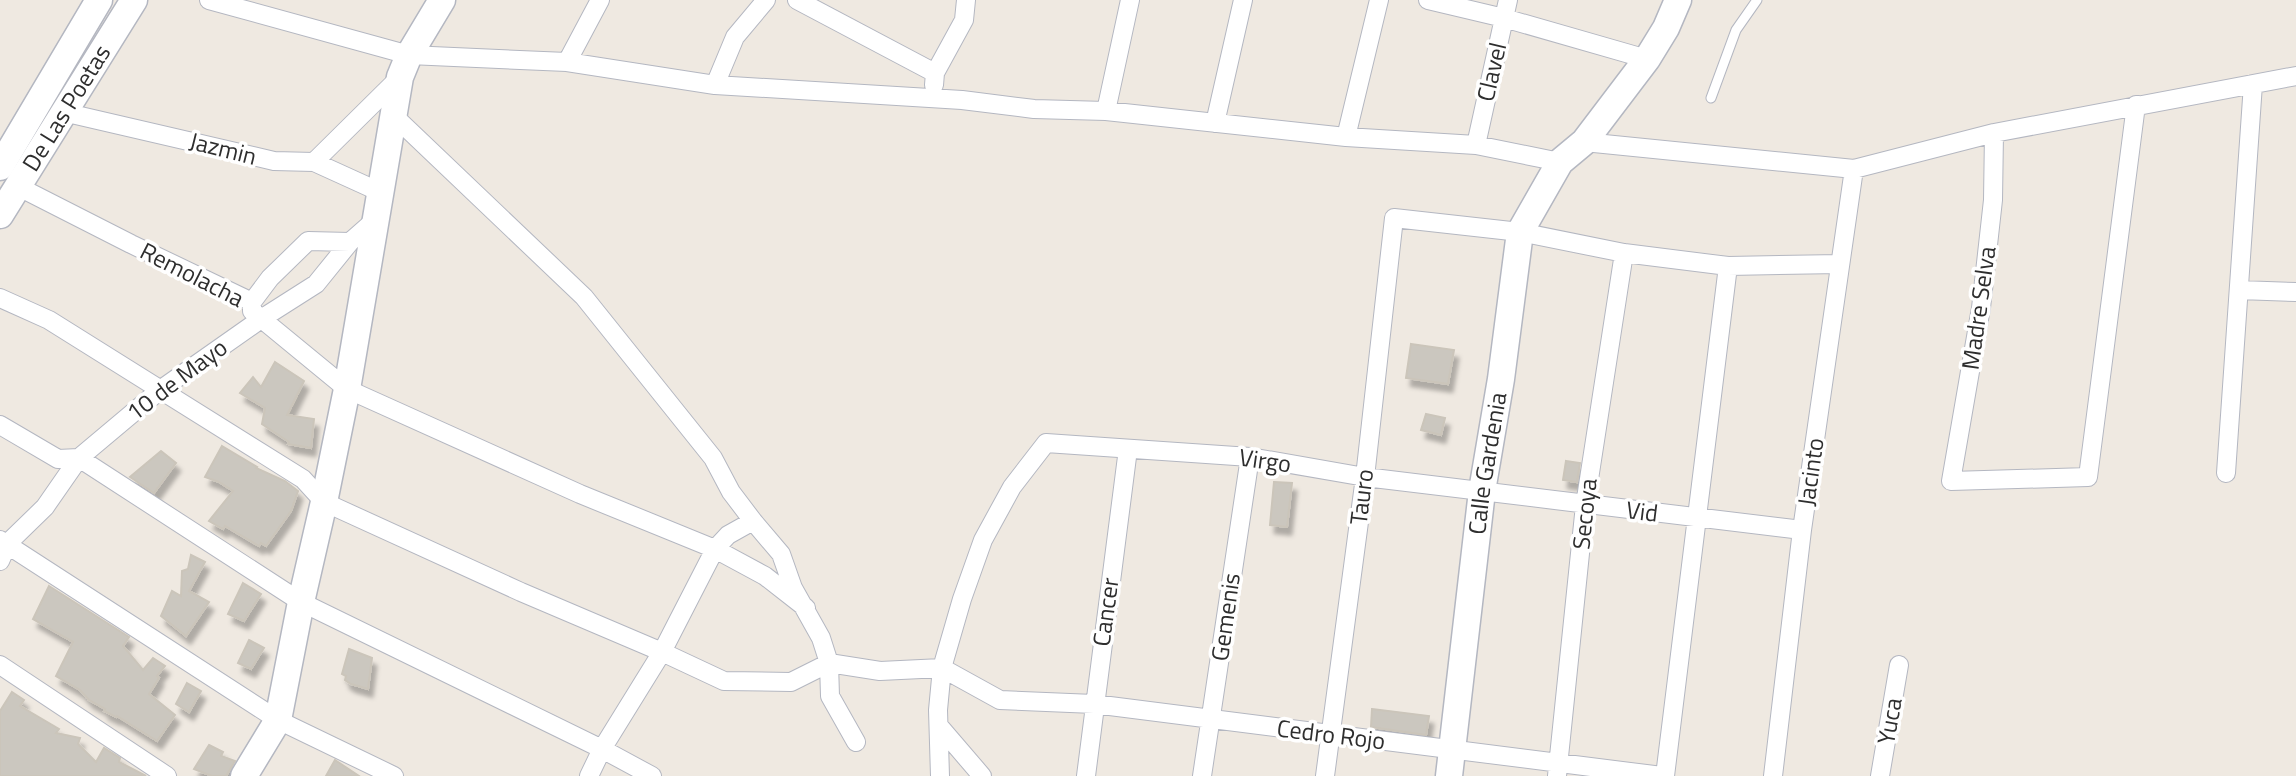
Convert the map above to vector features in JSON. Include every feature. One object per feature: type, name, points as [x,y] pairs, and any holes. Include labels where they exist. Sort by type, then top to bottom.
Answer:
[{"type":"street","name":"De Las Poetas","points":[[0,215],[9,176],[99,0]]},
{"type":"street","name":"De Las Poetas","points":[[9,176],[63,112],[134,0]]},
{"type":"street","points":[[209,0],[405,66],[567,62],[715,85],[962,100],[1034,109],[1106,111],[1346,137],[1476,145],[1560,162],[1584,142],[1647,59],[1666,28],[1678,0]]},
{"type":"street","points":[[314,162],[405,66],[442,0]]},
{"type":"street","points":[[567,62],[600,0]]},
{"type":"street","points":[[715,85],[735,37],[766,0]]},
{"type":"street","points":[[797,0],[935,73]]},
{"type":"street","points":[[933,99],[935,73],[964,20],[966,0]]},
{"type":"street","points":[[1106,111],[1130,0]]},
{"type":"street","points":[[1216,123],[1243,0]]},
{"type":"street","points":[[1346,137],[1379,0]]},
{"type":"street","points":[[1428,0],[1504,18],[1647,59]]},
{"type":"street","name":"Clavel","points":[[1476,145],[1508,0]]},
{"type":"street","points":[[244,776],[278,720],[300,602],[347,389],[380,192],[405,66]]},
{"type":"street","points":[[1584,142],[1854,169],[1994,133],[2296,76]]},
{"type":"street","points":[[2226,473],[2253,83]]},
{"type":"street","name":"Madre Selva","points":[[1994,133],[1993,200],[1981,308],[1951,481],[2088,477],[2136,105]]},
{"type":"street","name":"Jazmin","points":[[63,112],[274,161],[314,162],[380,192]]},
{"type":"street","points":[[394,116],[584,297],[713,458],[732,492],[781,554],[793,588],[821,638],[829,663],[830,696],[856,742]]},
{"type":"street","name":"Calle Gardenia","points":[[1451,763],[1482,491],[1501,379],[1520,232],[1560,162]]},
{"type":"street","name":"Jacinto","points":[[1773,776],[1802,530],[1854,169]]},
{"type":"street","name":"Remolacha","points":[[9,176],[131,244],[252,302],[252,311],[347,389],[580,494],[715,549],[765,576],[806,608]]},
{"type":"street","name":"Tauro","points":[[1325,776],[1365,477],[1394,218],[1520,232]]},
{"type":"street","name":"10 de Mayo","points":[[0,561],[4,542],[46,508],[79,458],[160,390],[316,284],[350,242],[375,220]]},
{"type":"street","points":[[1520,232],[1624,253],[1728,266],[1840,264]]},
{"type":"street","points":[[252,302],[270,278],[309,241],[350,242]]},
{"type":"street","name":"Secoya","points":[[1558,769],[1585,505],[1624,253]]},
{"type":"street","points":[[1664,776],[1728,266]]},
{"type":"street","points":[[2239,290],[2296,292]]},
{"type":"street","points":[[0,298],[49,320],[303,479],[324,502],[724,681],[791,682],[829,663],[880,671],[942,668],[938,710],[940,776]]},
{"type":"street","points":[[0,425],[58,459],[79,458],[300,602],[652,776]]},
{"type":"street","name":"Virgo","points":[[942,668],[983,540],[1012,487],[1046,443],[1250,457],[1365,477],[1482,491]]},
{"type":"street","name":"Cancer","points":[[1086,776],[1128,449]]},
{"type":"street","name":"Gemenis","points":[[1202,776],[1250,457]]},
{"type":"street","name":"Vid","points":[[1482,491],[1802,530]]},
{"type":"street","points":[[589,776],[602,749],[662,652],[715,549],[728,536],[753,521]]},
{"type":"street","points":[[4,542],[278,720],[394,776]]},
{"type":"street","points":[[0,665],[167,776]]},
{"type":"street","name":"Yuca","points":[[1880,776],[1899,665]]},
{"type":"street","name":"Cedro Rojo","points":[[942,668],[1000,700],[1094,704],[1330,735],[1451,763],[1664,776]]},
{"type":"street","points":[[940,727],[982,776]]},
{"type":"lane","points":[[1711,98],[1736,30],[1757,0]]},
{"type":"building","points":[[1411,344],[1454,350],[1448,384],[1406,378]]},
{"type":"building","points":[[275,362],[304,381],[287,415],[314,419],[311,448],[288,444],[289,442],[262,424],[265,408],[240,393],[253,377],[261,387]]},
{"type":"building","points":[[1426,414],[1445,418],[1441,435],[1421,430]]},
{"type":"building","points":[[222,446],[298,491],[291,511],[266,546],[261,543],[259,546],[225,526],[223,529],[209,521],[233,491],[205,477]]},
{"type":"building","points":[[161,451],[176,463],[154,493],[130,477]]},
{"type":"building","points":[[1566,461],[1580,463],[1577,482],[1563,480]]},
{"type":"building","points":[[1274,482],[1292,483],[1287,527],[1270,525]]},
{"type":"building","points":[[191,555],[205,562],[189,591],[209,602],[186,636],[161,616],[172,591],[181,596],[182,571],[188,569]]},
{"type":"building","points":[[243,583],[261,594],[244,621],[228,614]]},
{"type":"building","points":[[49,586],[129,637],[123,646],[143,670],[153,658],[165,666],[149,694],[175,715],[157,741],[104,711],[105,709],[89,700],[80,690],[56,676],[73,642],[33,619]]},
{"type":"building","points":[[249,640],[264,648],[251,669],[238,663]]},
{"type":"building","points":[[349,649],[372,658],[368,689],[351,684],[342,674]]},
{"type":"building","points":[[187,683],[201,691],[189,712],[176,704]]},
{"type":"building","points":[[12,692],[24,700],[20,706],[59,729],[56,733],[80,738],[78,744],[96,762],[104,748],[120,758],[119,762],[146,776],[0,776],[0,711]]},
{"type":"building","points":[[1372,709],[1429,716],[1426,735],[1371,727]]},
{"type":"building","points":[[209,745],[223,752],[221,756],[235,761],[226,776],[212,776],[194,769]]},
{"type":"building","points":[[335,760],[359,776],[326,776]]}]
